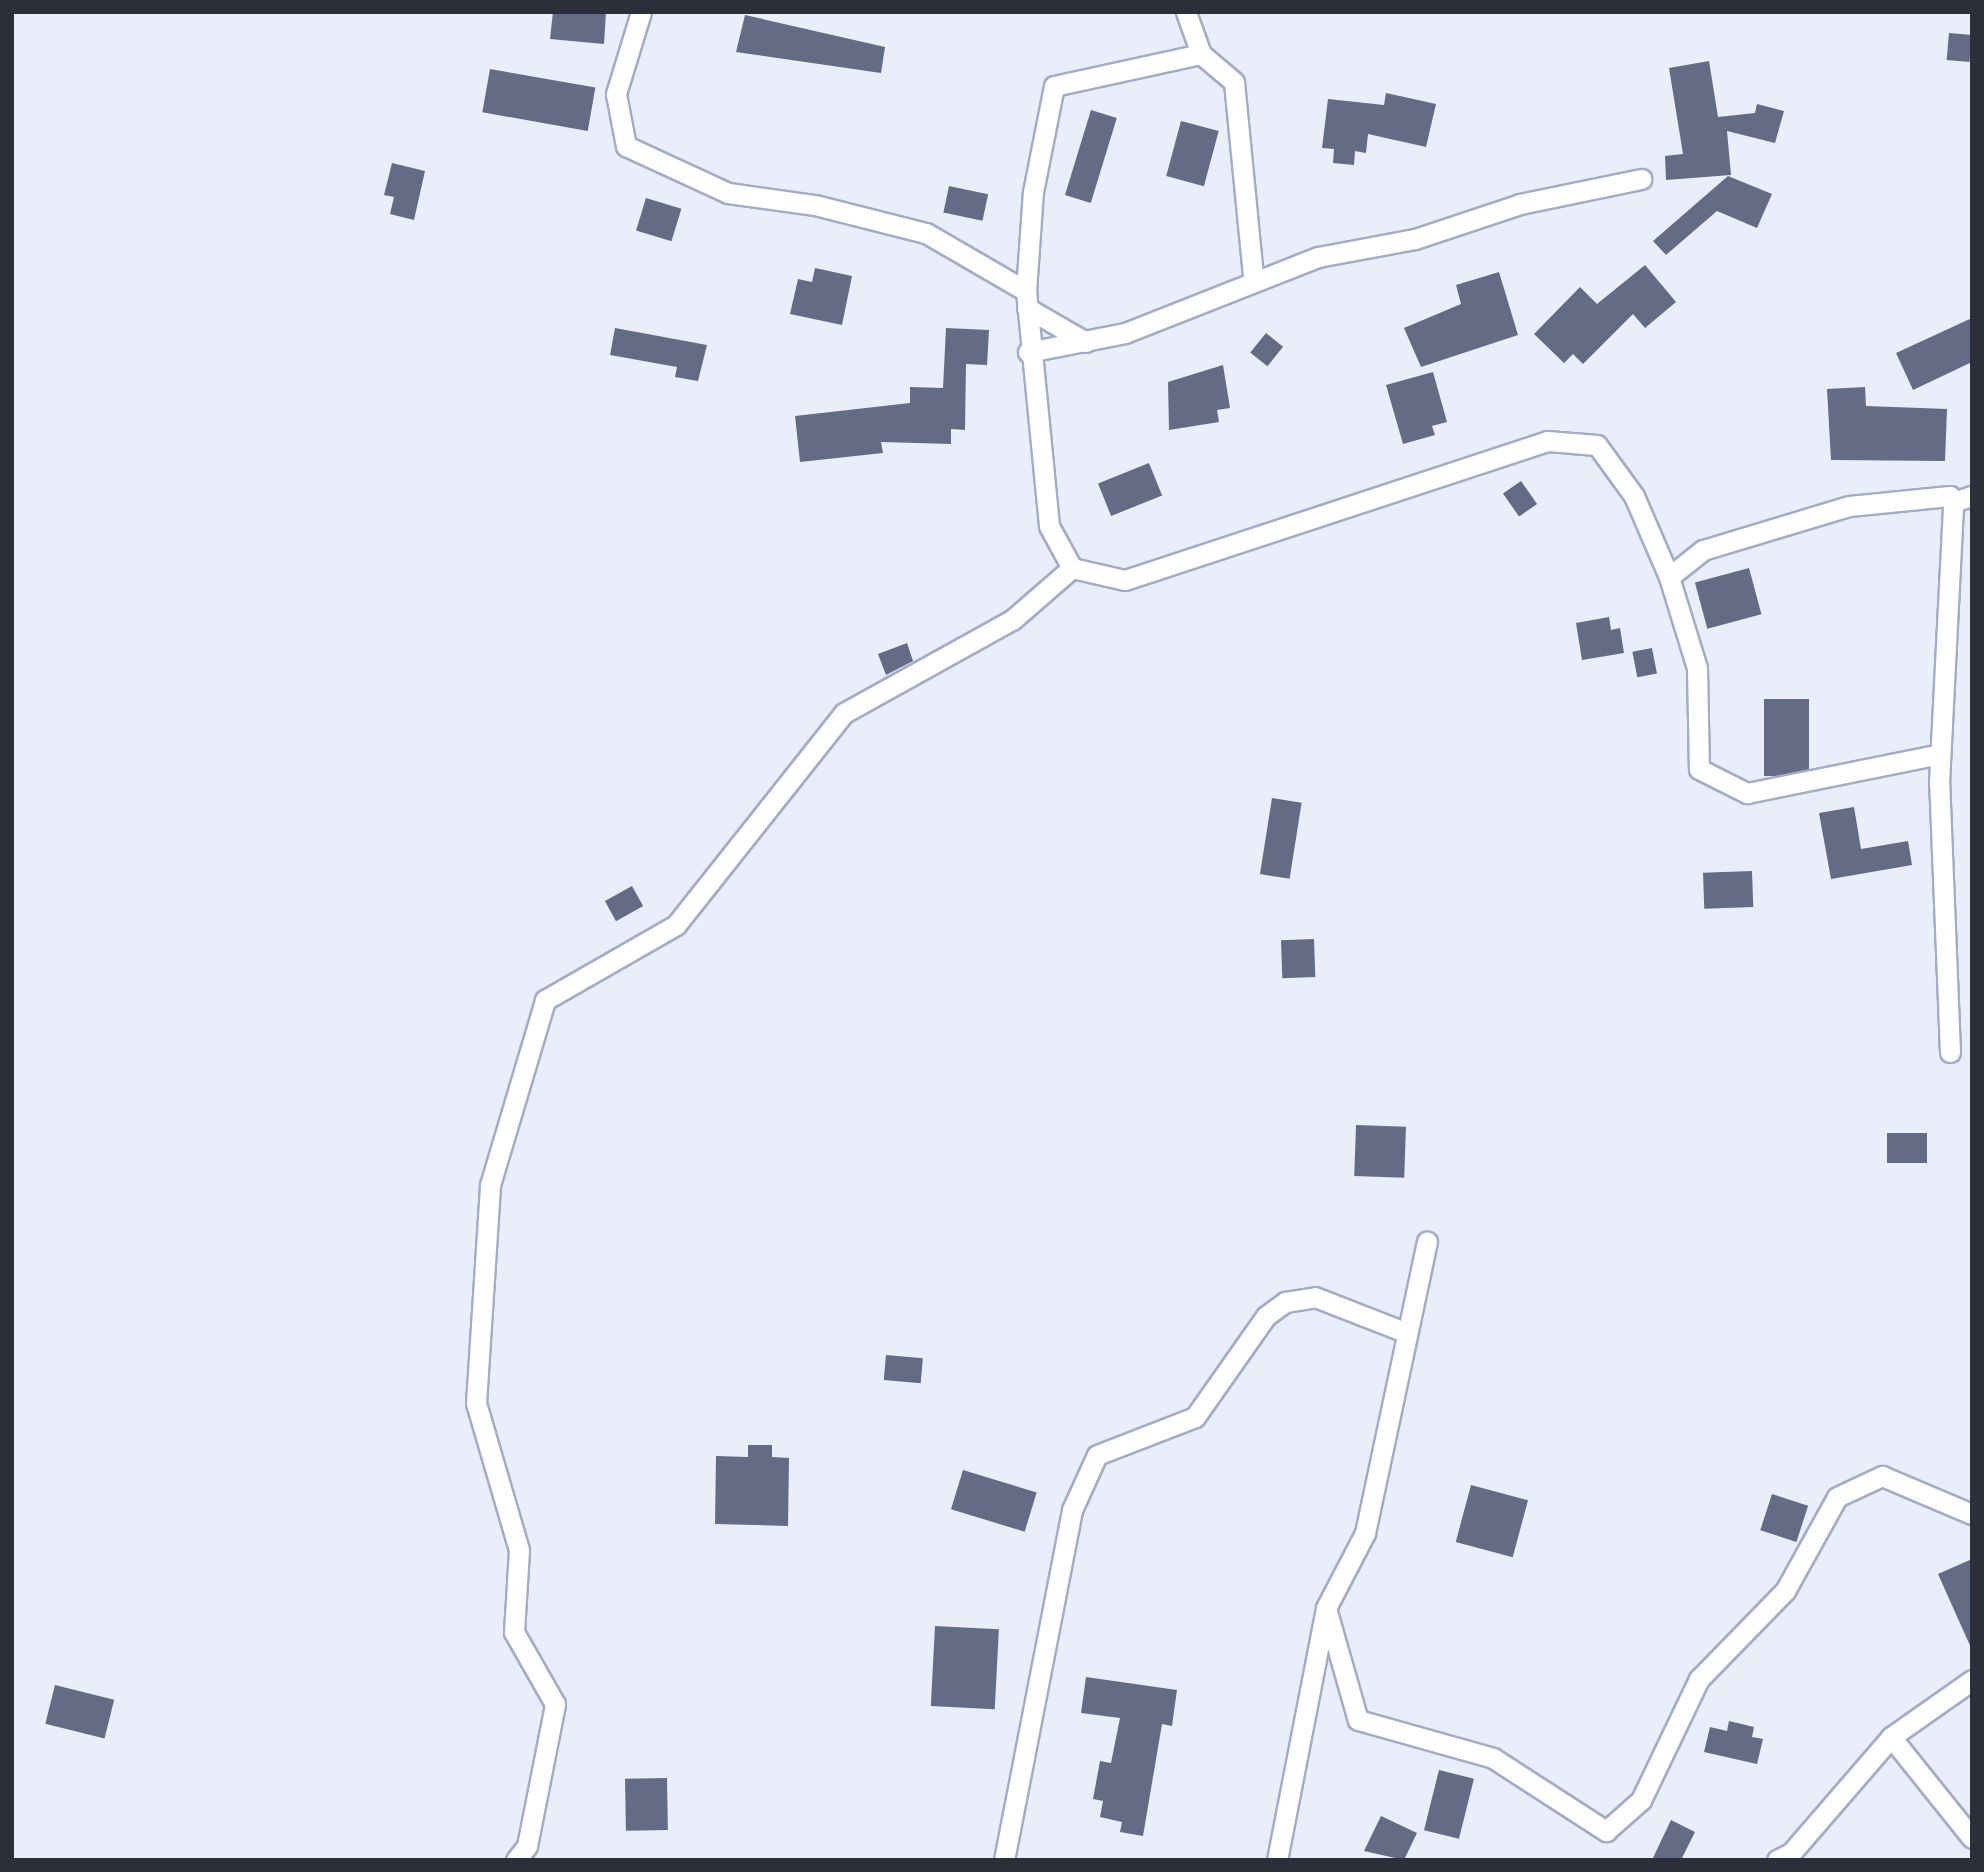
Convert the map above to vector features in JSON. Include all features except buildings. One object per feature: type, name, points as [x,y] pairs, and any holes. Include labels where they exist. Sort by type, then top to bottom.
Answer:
[{"type":"street","points":[[641,12],[616,94],[626,146],[728,193],[815,205],[926,233],[1086,342]]},
{"type":"street","points":[[1186,12],[1201,54],[1234,82],[1253,277]]},
{"type":"street","points":[[1201,54],[1054,86],[1032,192],[1026,299],[1028,352],[1044,436],[1049,526],[1072,568],[1125,580],[1547,441],[1597,445],[1634,496],[1669,578],[1697,668],[1699,769],[1747,793],[1940,754]]},
{"type":"street","points":[[1028,352],[1125,332],[1253,277],[1415,239],[1520,204],[1641,179]]},
{"type":"street","points":[[1669,578],[1703,550],[1849,506],[1950,496],[1953,502],[1940,754],[1950,1052]]},
{"type":"street","points":[[1953,502],[1972,496]]},
{"type":"street","points":[[516,1860],[527,1846],[555,1704],[514,1632],[519,1550],[476,1403],[490,1185],[545,1000],[676,925],[844,713],[1012,620],[1072,568]]},
{"type":"street","points":[[1277,1860],[1326,1608],[1365,1533],[1405,1332],[1427,1242]]},
{"type":"street","points":[[1004,1860],[1072,1510],[1097,1455],[1195,1417],[1266,1316],[1285,1302],[1315,1297],[1405,1332]]},
{"type":"street","points":[[1326,1608],[1358,1720],[1493,1758],[1606,1830],[1641,1800],[1699,1679],[1785,1591],[1837,1497],[1881,1476],[1972,1514]]},
{"type":"street","points":[[1777,1860],[1791,1853],[1891,1737],[1972,1680]]},
{"type":"street","points":[[1891,1737],[1972,1838]]}]
